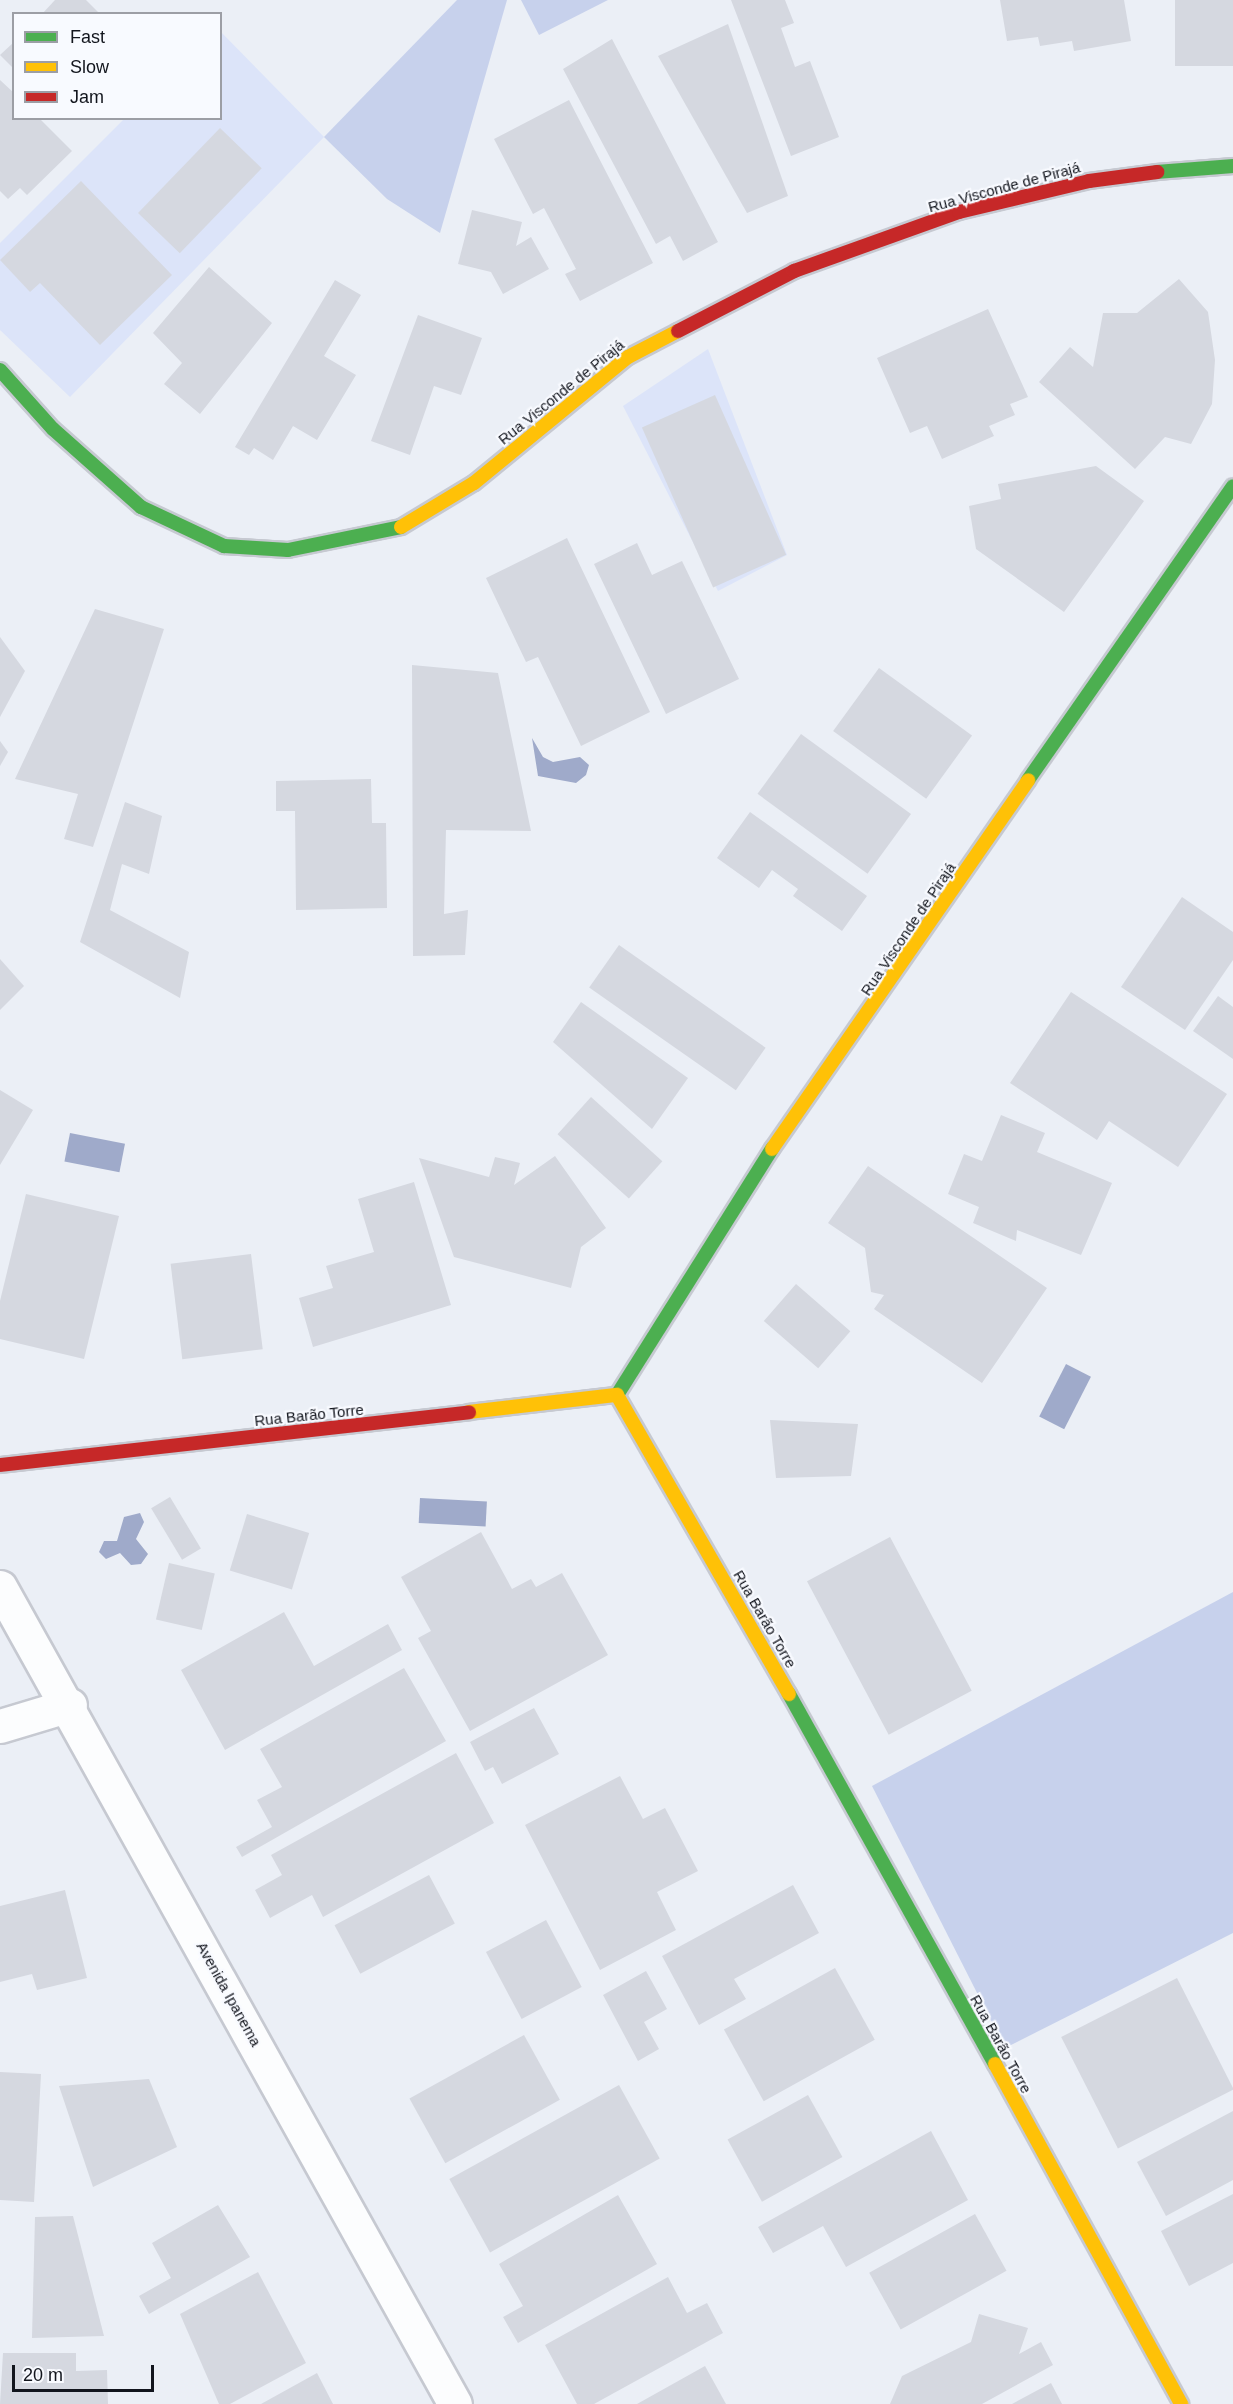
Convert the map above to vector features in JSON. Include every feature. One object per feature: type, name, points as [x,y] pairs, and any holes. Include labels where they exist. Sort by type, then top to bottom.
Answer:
[{"type":"street","name":"Rua Visconde de Pirajá","points":[[0,370],[54,429],[141,507],[224,546],[288,550],[392,532],[474,483],[628,357],[794,271],[959,212],[1089,181],[1214,164],[1233,166]]},
{"type":"street","name":"Rua Visconde de Pirajá","points":[[617,1395],[728,1212],[1233,486]]},
{"type":"street","name":"Rua Barão Torre","points":[[0,1465],[617,1395],[840,1782],[1181,2404]]},
{"type":"street","name":"Avenida Ipanema","points":[[0,1587],[69,1705],[455,2404]]},
{"type":"street","points":[[0,1726],[69,1705]]},
{"type":"shaded area","points":[[457,0],[507,0],[440,233],[387,199],[324,137]]},
{"type":"shaded area","points":[[521,0],[608,0],[539,35]]},
{"type":"shaded area","points":[[222,33],[324,137],[70,397],[0,330],[0,243],[123,120],[222,120]]},
{"type":"shaded area","points":[[708,349],[787,555],[718,591],[623,406]]},
{"type":"shaded area","points":[[532,738],[543,757],[553,762],[580,757],[589,765],[586,775],[576,783],[538,776]]},
{"type":"shaded area","points":[[70,1133],[125,1144],[119,1172],[64,1161]]},
{"type":"shaded area","points":[[1066,1364],[1091,1377],[1064,1429],[1039,1417]]},
{"type":"shaded area","points":[[420,1498],[487,1502],[486,1526],[419,1523]]},
{"type":"shaded area","points":[[140,1513],[144,1522],[136,1539],[148,1554],[141,1564],[131,1565],[120,1553],[106,1559],[99,1552],[104,1541],[117,1541],[124,1517]]},
{"type":"shaded area","points":[[1233,1592],[1233,1933],[1005,2048],[872,1786]]},
{"type":"building","points":[[55,0],[86,0],[98,12],[44,12]]},
{"type":"building","points":[[731,0],[785,0],[794,23],[781,28],[795,67],[810,61],[839,137],[791,156]]},
{"type":"building","points":[[1000,0],[1124,0],[1131,41],[1074,51],[1072,41],[1040,46],[1038,37],[1007,41]]},
{"type":"building","points":[[1175,0],[1233,0],[1233,66],[1175,66]]},
{"type":"building","points":[[728,24],[788,196],[747,213],[658,56]]},
{"type":"building","points":[[612,39],[718,242],[683,261],[670,236],[656,244],[563,69]]},
{"type":"building","points":[[12,44],[12,67],[0,55]]},
{"type":"building","points":[[0,80],[12,91],[12,120],[41,120],[72,151],[27,195],[20,188],[8,199],[0,191]]},
{"type":"building","points":[[569,100],[653,263],[580,301],[565,274],[576,269],[544,208],[533,214],[494,139]]},
{"type":"building","points":[[220,128],[262,168],[180,253],[138,213]]},
{"type":"building","points":[[81,181],[172,275],[100,345],[40,283],[30,292],[0,260]]},
{"type":"building","points":[[472,210],[522,222],[516,246],[531,237],[549,269],[503,294],[491,272],[458,264]]},
{"type":"building","points":[[209,267],[272,323],[200,414],[164,384],[182,363],[153,333]]},
{"type":"building","points":[[1179,279],[1208,312],[1215,360],[1212,404],[1191,444],[1165,437],[1135,469],[1039,382],[1070,347],[1093,367],[1103,313],[1137,313]]},
{"type":"building","points":[[335,280],[361,295],[324,356],[356,375],[317,440],[293,426],[273,460],[254,448],[249,455],[235,447]]},
{"type":"building","points":[[988,309],[1028,397],[1010,404],[1015,415],[989,426],[994,436],[942,459],[927,426],[910,433],[877,358]]},
{"type":"building","points":[[418,315],[482,338],[461,395],[434,386],[410,455],[371,441]]},
{"type":"building","points":[[715,395],[786,555],[713,587],[642,428]]},
{"type":"building","points":[[1096,466],[1144,501],[1064,612],[976,549],[969,506],[1001,499],[998,484]]},
{"type":"building","points":[[567,538],[650,712],[581,746],[538,657],[526,662],[486,578]]},
{"type":"building","points":[[637,543],[652,575],[682,561],[739,679],[666,714],[594,564]]},
{"type":"building","points":[[95,609],[164,629],[93,847],[64,839],[78,794],[15,779]]},
{"type":"building","points":[[0,637],[25,671],[0,717]]},
{"type":"building","points":[[412,665],[498,673],[531,831],[446,830],[444,914],[468,910],[465,955],[413,956]]},
{"type":"building","points":[[879,668],[972,736],[926,799],[833,731]]},
{"type":"building","points":[[801,734],[911,814],[868,874],[758,794]]},
{"type":"building","points":[[0,741],[8,752],[0,766]]},
{"type":"building","points":[[371,779],[372,823],[386,823],[387,908],[296,910],[295,811],[276,811],[276,781]]},
{"type":"building","points":[[125,802],[162,816],[149,874],[122,864],[110,910],[189,952],[180,998],[80,942]]},
{"type":"building","points":[[750,812],[867,896],[842,931],[793,896],[798,889],[772,870],[759,888],[717,858]]},
{"type":"building","points":[[1182,897],[1233,932],[1233,960],[1185,1030],[1121,987]]},
{"type":"building","points":[[619,945],[766,1048],[736,1090],[589,988]]},
{"type":"building","points":[[0,959],[24,986],[0,1010]]},
{"type":"building","points":[[1071,992],[1227,1094],[1178,1167],[1109,1121],[1097,1140],[1010,1083]]},
{"type":"building","points":[[1218,996],[1233,1007],[1233,1059],[1193,1031]]},
{"type":"building","points":[[581,1002],[688,1078],[652,1129],[553,1042]]},
{"type":"building","points":[[0,1090],[33,1110],[0,1165]]},
{"type":"building","points":[[591,1097],[662,1161],[629,1198],[558,1134]]},
{"type":"building","points":[[1001,1115],[1045,1133],[1037,1152],[1112,1183],[1081,1255],[1017,1230],[1016,1241],[973,1223],[979,1207],[948,1194],[964,1154],[982,1161]]},
{"type":"building","points":[[555,1156],[606,1228],[581,1247],[571,1288],[454,1257],[419,1158],[489,1177],[495,1157],[520,1163],[514,1185]]},
{"type":"building","points":[[868,1166],[1047,1288],[982,1383],[874,1309],[884,1295],[871,1292],[865,1248],[828,1223]]},
{"type":"building","points":[[414,1182],[451,1305],[313,1347],[299,1298],[333,1288],[326,1266],[374,1252],[358,1199]]},
{"type":"building","points":[[26,1194],[119,1216],[84,1359],[0,1339],[0,1301]]},
{"type":"building","points":[[251,1254],[263,1349],[182,1359],[171,1264]]},
{"type":"building","points":[[796,1284],[850,1331],[818,1368],[764,1321]]},
{"type":"building","points":[[770,1420],[858,1424],[851,1476],[776,1478]]},
{"type":"building","points":[[170,1497],[201,1548],[182,1560],[151,1508]]},
{"type":"building","points":[[247,1514],[309,1533],[292,1589],[230,1570]]},
{"type":"building","points":[[481,1532],[512,1589],[531,1579],[536,1587],[562,1573],[608,1655],[470,1731],[418,1638],[431,1631],[401,1577]]},
{"type":"building","points":[[890,1537],[972,1691],[889,1735],[807,1581]]},
{"type":"building","points":[[169,1563],[215,1574],[202,1630],[156,1620]]},
{"type":"building","points":[[284,1612],[314,1666],[388,1624],[402,1650],[225,1750],[181,1670]]},
{"type":"building","points":[[404,1668],[446,1741],[242,1857],[236,1847],[272,1827],[257,1800],[282,1787],[260,1749]]},
{"type":"building","points":[[534,1708],[559,1754],[502,1784],[493,1767],[485,1771],[470,1742]]},
{"type":"building","points":[[456,1753],[494,1823],[323,1917],[312,1895],[270,1918],[255,1890],[282,1875],[271,1855]]},
{"type":"building","points":[[620,1776],[643,1819],[665,1808],[698,1871],[657,1892],[676,1930],[600,1970],[525,1825]]},
{"type":"building","points":[[429,1875],[455,1924],[360,1974],[335,1925]]},
{"type":"building","points":[[793,1885],[819,1933],[734,1979],[746,1999],[699,2025],[662,1956]]},
{"type":"building","points":[[65,1890],[87,1978],[37,1990],[32,1974],[0,1982],[0,1906]]},
{"type":"building","points":[[546,1920],[582,1987],[522,2019],[486,1952]]},
{"type":"building","points":[[835,1968],[875,2040],[764,2101],[724,2030]]},
{"type":"building","points":[[646,1971],[667,2009],[644,2022],[659,2049],[638,2061],[603,1995]]},
{"type":"building","points":[[1177,1978],[1233,2090],[1118,2148],[1061,2037]]},
{"type":"building","points":[[524,2035],[560,2100],[445,2163],[409,2099]]},
{"type":"building","points":[[0,2072],[41,2074],[34,2202],[0,2200]]},
{"type":"building","points":[[149,2079],[177,2147],[93,2187],[59,2086]]},
{"type":"building","points":[[619,2085],[660,2158],[490,2253],[449,2179]]},
{"type":"building","points":[[808,2095],[842,2157],[762,2202],[728,2140]]},
{"type":"building","points":[[1233,2111],[1233,2180],[1166,2216],[1137,2162]]},
{"type":"building","points":[[931,2131],[968,2200],[846,2267],[823,2226],[773,2253],[758,2227]]},
{"type":"building","points":[[1233,2194],[1233,2263],[1189,2286],[1161,2231]]},
{"type":"building","points":[[618,2195],[657,2264],[518,2343],[503,2317],[523,2306],[499,2264]]},
{"type":"building","points":[[218,2205],[250,2257],[149,2314],[139,2296],[171,2278],[152,2243]]},
{"type":"building","points":[[975,2214],[1007,2271],[901,2330],[869,2273]]},
{"type":"building","points":[[73,2216],[104,2336],[32,2338],[35,2217]]},
{"type":"building","points":[[258,2272],[306,2363],[230,2404],[219,2404],[180,2314]]},
{"type":"building","points":[[668,2277],[687,2313],[707,2303],[723,2333],[594,2404],[577,2404],[545,2345]]},
{"type":"building","points":[[979,2314],[1028,2328],[1019,2354],[1041,2342],[1053,2365],[982,2404],[890,2404],[902,2376],[971,2342]]},
{"type":"building","points":[[3,2353],[76,2353],[76,2371],[107,2370],[108,2404],[0,2404]]},
{"type":"building","points":[[705,2366],[726,2404],[637,2404]]},
{"type":"building","points":[[317,2373],[333,2404],[261,2404]]},
{"type":"building","points":[[1051,2383],[1062,2404],[1012,2404]]},
{"type":"traffic: fast","points":[[1157,172],[1233,166]]},
{"type":"traffic: fast","points":[[0,370],[53,429],[141,507],[224,546],[288,550],[401,527]]},
{"type":"traffic: fast","points":[[1028,780],[1233,486]]},
{"type":"traffic: fast","points":[[617,1395],[772,1149]]},
{"type":"traffic: fast","points":[[789,1694],[995,2064]]},
{"type":"traffic: slow","points":[[401,527],[474,483],[628,357],[678,331]]},
{"type":"traffic: slow","points":[[772,1149],[1028,780]]},
{"type":"traffic: slow","points":[[469,1412],[617,1395],[789,1694]]},
{"type":"traffic: slow","points":[[995,2064],[1181,2404]]},
{"type":"traffic: jam","points":[[678,331],[794,271],[959,212],[1089,181],[1157,172]]},
{"type":"traffic: jam","points":[[0,1465],[469,1412]]}]
